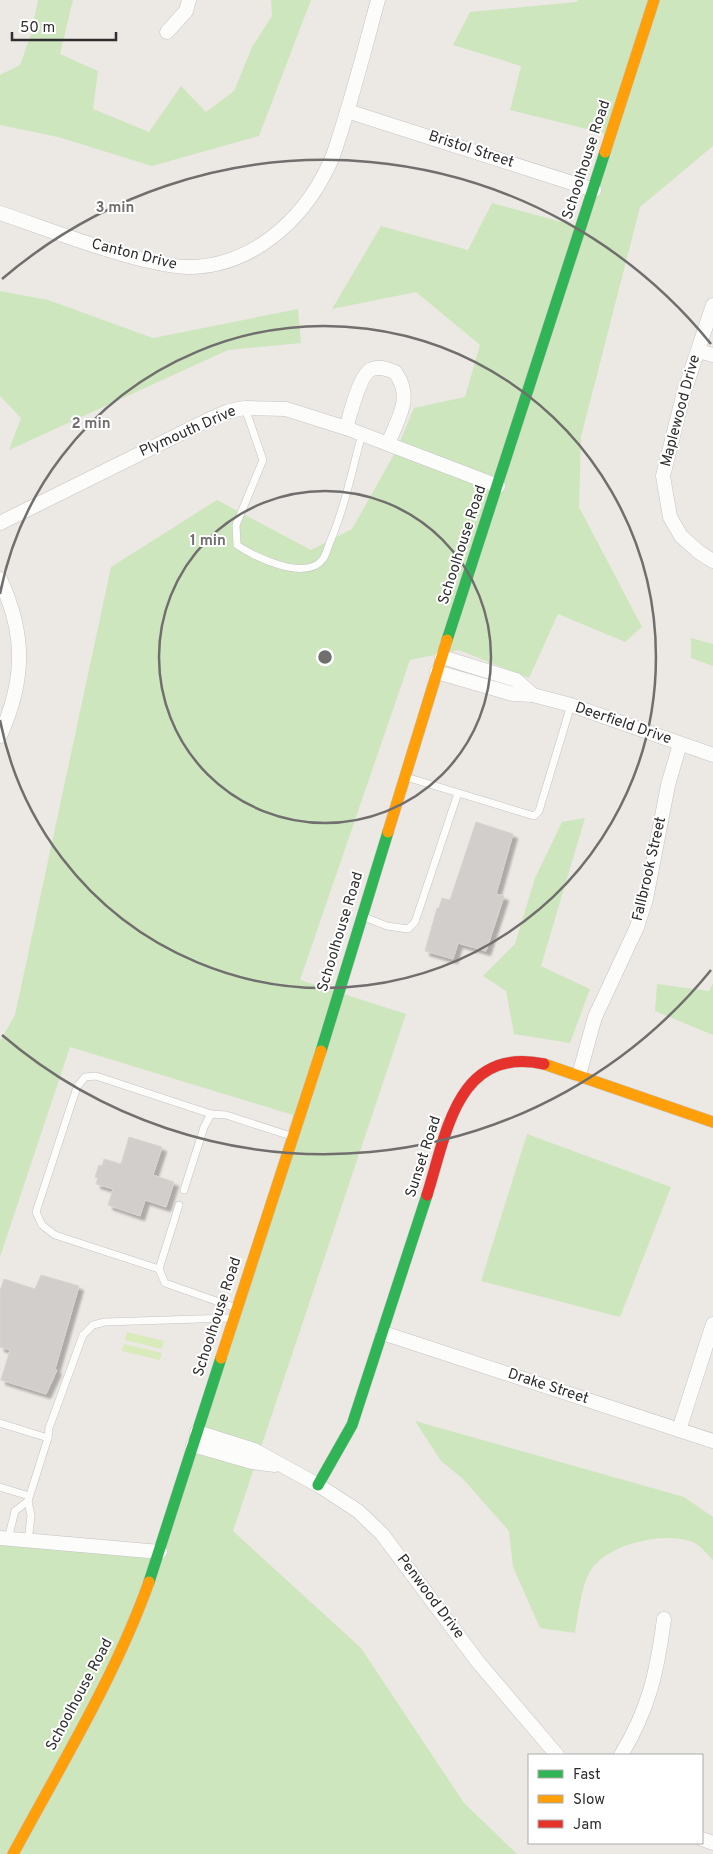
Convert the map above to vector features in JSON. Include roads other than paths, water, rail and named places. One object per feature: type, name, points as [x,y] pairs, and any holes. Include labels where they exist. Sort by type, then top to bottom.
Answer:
[{"type":"street","points":[[167,32],[186,11],[189,0]]},
{"type":"street","name":"Canton Drive","points":[[0,213],[116,253],[188,267],[214,264],[241,256],[260,247],[283,229],[303,208],[328,166],[347,111],[378,0]]},
{"type":"street","name":"Schoolhouse Road","points":[[13,1854],[116,1662],[136,1619],[160,1552],[235,1313],[294,1137],[437,672],[654,0]]},
{"type":"street","name":"Bristol Street","points":[[347,111],[594,190]]},
{"type":"street","name":"Maplewood Drive","points":[[713,305],[684,392],[663,476],[670,517],[681,536],[699,552],[713,561]]},
{"type":"street","points":[[698,351],[713,356]]},
{"type":"street","points":[[346,428],[364,375],[371,369],[382,368],[395,372],[405,391],[405,401],[388,444]]},
{"type":"street","name":"Plymouth Drive","points":[[0,523],[210,419],[229,411],[245,408],[286,409],[346,428],[498,486]]},
{"type":"street","points":[[0,579],[13,610],[20,641],[20,664],[10,714],[0,736]]},
{"type":"street","name":"Deerfield Drive","points":[[442,657],[516,680],[533,695]]},
{"type":"street","name":"Deerfield Drive","points":[[437,672],[513,694],[533,695],[571,705],[713,755]]},
{"type":"street","name":"Fallbrook Street","points":[[579,1075],[595,1017],[637,927],[646,899],[668,784],[680,744]]},
{"type":"street","name":"Sunset Road","points":[[318,1484],[352,1425],[457,1102],[466,1089],[490,1067],[508,1060],[526,1059],[579,1075],[713,1122]]},
{"type":"street","points":[[679,1430],[713,1324]]},
{"type":"street","name":"Drake Street","points":[[383,1333],[713,1441]]},
{"type":"street","name":"Penwood Drive","points":[[195,1438],[254,1450],[278,1465],[318,1484],[358,1511],[382,1534],[478,1662],[556,1754]]},
{"type":"street","points":[[4,1539],[160,1552]]},
{"type":"street","points":[[622,1754],[635,1732],[652,1688],[664,1619]]},
{"type":"lane","points":[[245,408],[263,460],[236,525],[237,545],[256,558],[292,568],[312,566],[322,560],[338,522],[362,434]]},
{"type":"lane","points":[[405,777],[534,816],[539,811],[571,705]]},
{"type":"lane","points":[[361,916],[387,926],[408,929],[415,922],[458,793]]},
{"type":"lane","points":[[159,1270],[55,1235],[42,1225],[36,1212],[74,1096],[85,1077],[96,1076],[211,1114],[226,1115],[294,1137]]},
{"type":"lane","points":[[184,1190],[204,1127],[211,1114]]},
{"type":"lane","points":[[179,1205],[159,1270],[165,1283],[235,1313]]},
{"type":"lane","points":[[28,1541],[31,1516],[28,1499],[48,1438],[48,1428],[83,1335],[93,1325],[105,1322],[235,1313]]},
{"type":"lane","points":[[0,1423],[48,1438]]},
{"type":"lane","points":[[0,1487],[28,1499]]},
{"type":"lane","points":[[4,1539],[15,1511],[28,1499]]}]
